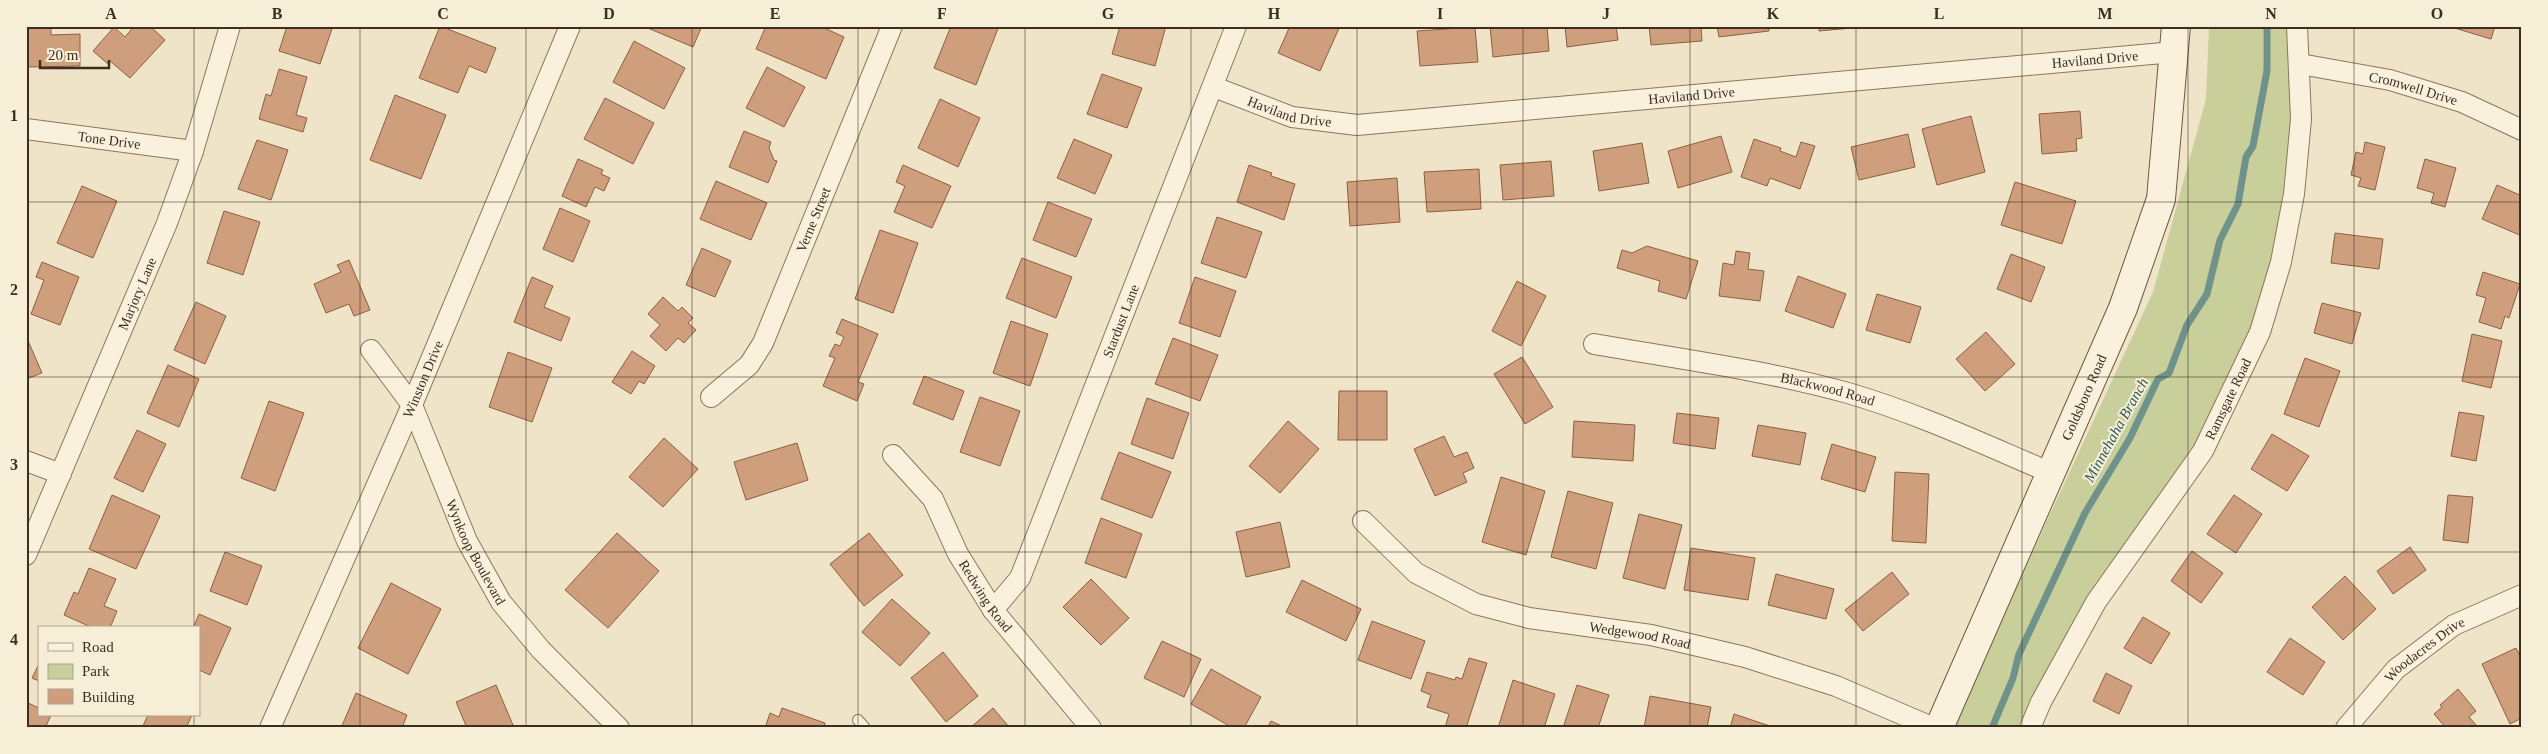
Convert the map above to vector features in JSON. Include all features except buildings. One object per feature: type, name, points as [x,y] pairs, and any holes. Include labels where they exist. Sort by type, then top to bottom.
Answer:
[{"type":"main road","name":"Goldsboro Road","points":[[1939,728],[2049,472],[2123,308],[2161,199],[2173,35]]},
{"type":"street","name":"Marjory Lane","points":[[26,555],[167,224],[193,151],[230,26]]},
{"type":"street","name":"Winston Drive","points":[[270,728],[412,405],[570,26]]},
{"type":"street","name":"Verne Street","points":[[711,397],[749,365],[763,343],[892,26]]},
{"type":"street","name":"Stardust Lane","points":[[993,610],[1020,578],[1236,26]]},
{"type":"street","name":"Ramsgate Road","points":[[2030,728],[2040,702],[2096,602],[2203,451],[2260,332],[2281,262],[2294,194],[2301,119],[2297,26]]},
{"type":"street","name":"Haviland Drive","points":[[1214,86],[1292,117],[1357,125],[2173,35]]},
{"type":"street","name":"Cromwell Drive","points":[[2300,64],[2390,80],[2462,102],[2522,130]]},
{"type":"street","name":"Tone Drive","points":[[26,129],[193,151]]},
{"type":"street","name":"Blackwood Road","points":[[1594,344],[1759,373],[1848,394],[1941,426],[2049,472]]},
{"type":"street","name":"Wynkoop Boulevard","points":[[371,350],[412,405],[468,541],[501,602],[541,650],[610,724]]},
{"type":"street","name":"Redwing Road","points":[[893,455],[933,499],[958,554],[993,610],[1091,728]]},
{"type":"street","points":[[26,460],[61,474]]},
{"type":"street","name":"Wedgewood Road","points":[[1363,521],[1416,573],[1476,604],[1529,618],[1650,635],[1745,657],[1836,686],[1934,728]]},
{"type":"street","name":"Woodacres Drive","points":[[2346,728],[2396,669],[2454,625],[2522,595]]},
{"type":"green space","points":[[2209,26],[2297,26],[2300,64],[2281,262],[2203,451],[2096,602],[2030,728],[1951,728],[2153,292],[2206,99]]},
{"type":"waterway","name":"Minnehaha Branch","points":[[1992,728],[2013,678],[2019,654],[2085,513],[2130,438],[2158,379],[2169,373],[2187,325],[2207,294],[2220,240],[2238,204],[2246,157],[2253,146],[2267,71],[2267,26]]}]
